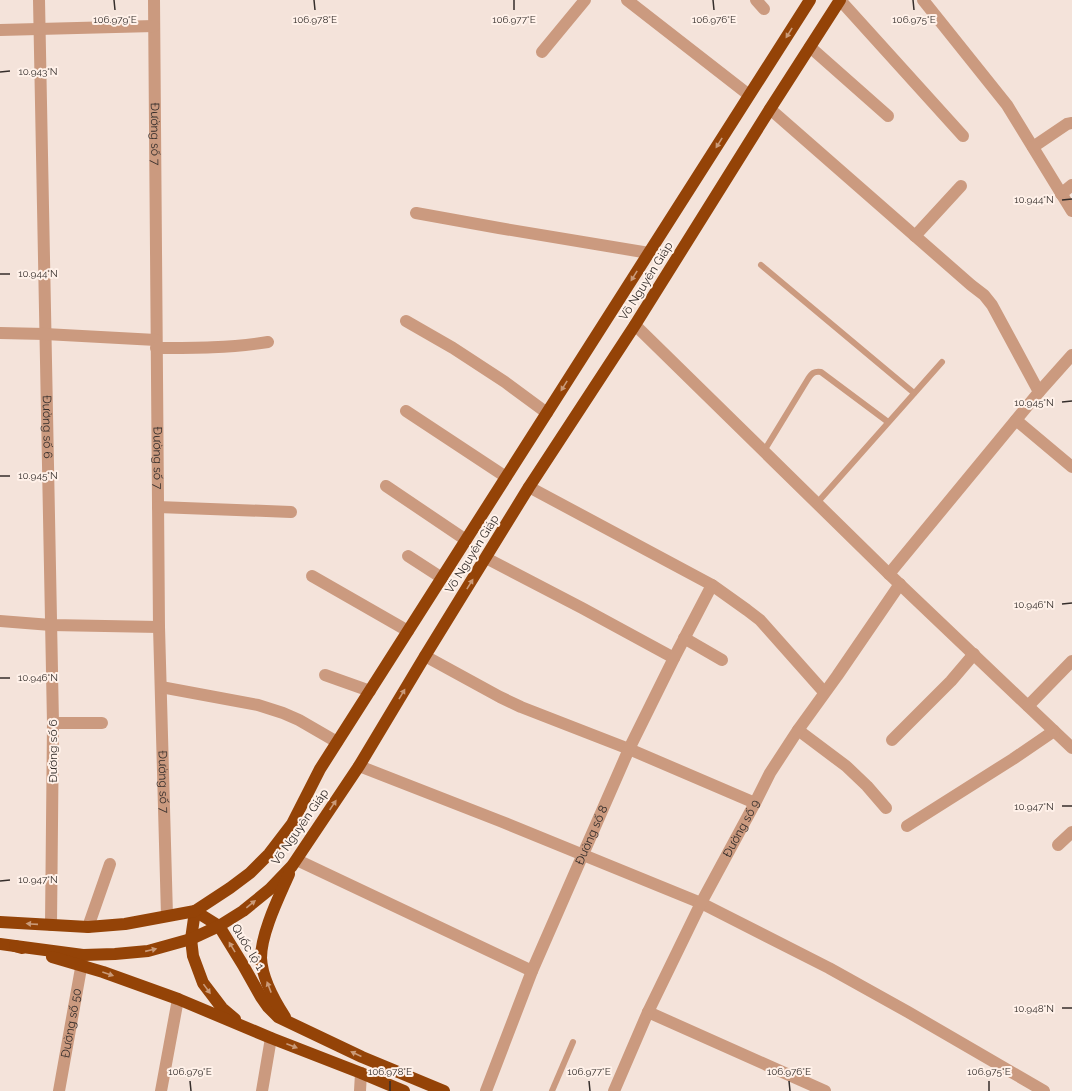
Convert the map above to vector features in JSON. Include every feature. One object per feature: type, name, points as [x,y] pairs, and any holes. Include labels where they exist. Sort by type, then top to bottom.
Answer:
[{"type":"highway","name":"Võ Nguyên Giáp","points":[[195,910],[230,888],[250,873],[269,854],[292,824],[320,769],[810,0]]},
{"type":"highway","name":"Võ Nguyên Giáp","points":[[82,961],[115,954],[148,951],[191,939],[219,926],[242,911],[270,889],[294,863],[359,766],[529,487],[635,325],[840,0]]},
{"type":"highway","points":[[288,1022],[273,999],[265,977],[261,958],[270,920],[294,863]]},
{"type":"highway","points":[[0,922],[88,927],[125,924],[195,910],[191,939],[193,956],[203,982],[222,1008],[243,1026]]},
{"type":"highway","name":"Quốc lộ 1","points":[[195,910],[219,926],[243,965],[260,997],[278,1016],[362,1057],[444,1091]]},
{"type":"highway","points":[[0,944],[82,961],[103,972],[178,999],[271,1038],[361,1072],[404,1091]]},
{"type":"street","name":"Đường số 6","points":[[39,0],[53,723],[51,925]]},
{"type":"street","name":"Đường số 7","points":[[154,0],[159,627],[167,916]]},
{"type":"street","points":[[542,52],[585,0]]},
{"type":"street","points":[[627,0],[749,95]]},
{"type":"street","points":[[756,0],[764,9]]},
{"type":"street","points":[[840,0],[963,136]]},
{"type":"street","points":[[923,0],[1003,99],[1072,211]]},
{"type":"street","points":[[0,30],[154,26]]},
{"type":"street","points":[[810,47],[888,116]]},
{"type":"street","points":[[770,109],[984,295],[992,305],[1039,392]]},
{"type":"street","points":[[1033,147],[1067,124],[1072,123]]},
{"type":"street","points":[[1062,194],[1072,185]]},
{"type":"street","points":[[915,236],[961,186]]},
{"type":"street","points":[[416,213],[649,253]]},
{"type":"street","points":[[406,321],[453,348],[505,382],[547,413]]},
{"type":"street","points":[[635,325],[889,574],[1072,748]]},
{"type":"street","points":[[0,333],[45,334],[217,348],[268,342]]},
{"type":"street","points":[[889,574],[1039,392],[1072,356]]},
{"type":"street","points":[[406,411],[506,477]]},
{"type":"street","points":[[1016,420],[1072,467]]},
{"type":"street","points":[[386,486],[466,540]]},
{"type":"street","points":[[529,487],[712,585],[748,610],[760,620],[824,692]]},
{"type":"street","points":[[158,507],[291,512]]},
{"type":"street","points":[[408,556],[442,578]]},
{"type":"street","points":[[486,558],[674,658]]},
{"type":"street","points":[[312,576],[408,631]]},
{"type":"street","name":"Đường số 9","points":[[614,1091],[648,1012],[701,903],[770,773],[824,692],[837,676],[900,584]]},
{"type":"street","name":"Đường số 8","points":[[486,1091],[532,972],[629,749],[712,585]]},
{"type":"street","points":[[0,621],[51,625],[159,627]]},
{"type":"street","points":[[684,638],[722,660]]},
{"type":"street","points":[[892,740],[951,681],[974,654]]},
{"type":"street","points":[[425,656],[521,707],[629,749],[755,803]]},
{"type":"street","points":[[1028,706],[1072,661]]},
{"type":"street","points":[[325,675],[370,691]]},
{"type":"street","points":[[161,687],[258,705],[300,720],[337,742]]},
{"type":"street","points":[[53,723],[102,723]]},
{"type":"street","points":[[798,730],[846,766],[867,786],[886,808]]},
{"type":"street","points":[[907,826],[1054,731]]},
{"type":"street","points":[[359,766],[500,821],[701,903],[822,965],[908,1012],[1044,1091]]},
{"type":"street","points":[[1058,844],[1072,832]]},
{"type":"street","points":[[294,863],[532,972]]},
{"type":"street","points":[[88,927],[110,864]]},
{"type":"street","name":"Đường số 50","points":[[59,1091],[82,961]]},
{"type":"street","points":[[161,1091],[178,999]]},
{"type":"street","points":[[648,1012],[825,1091]]},
{"type":"street","points":[[262,1091],[271,1038]]},
{"type":"street","points":[[360,1091],[361,1072]]},
{"type":"lane","points":[[761,265],[914,393]]},
{"type":"lane","points":[[817,503],[942,362]]},
{"type":"lane","points":[[764,451],[808,379],[813,373],[817,372],[821,372],[888,422]]},
{"type":"lane","points":[[552,1091],[573,1042]]}]
